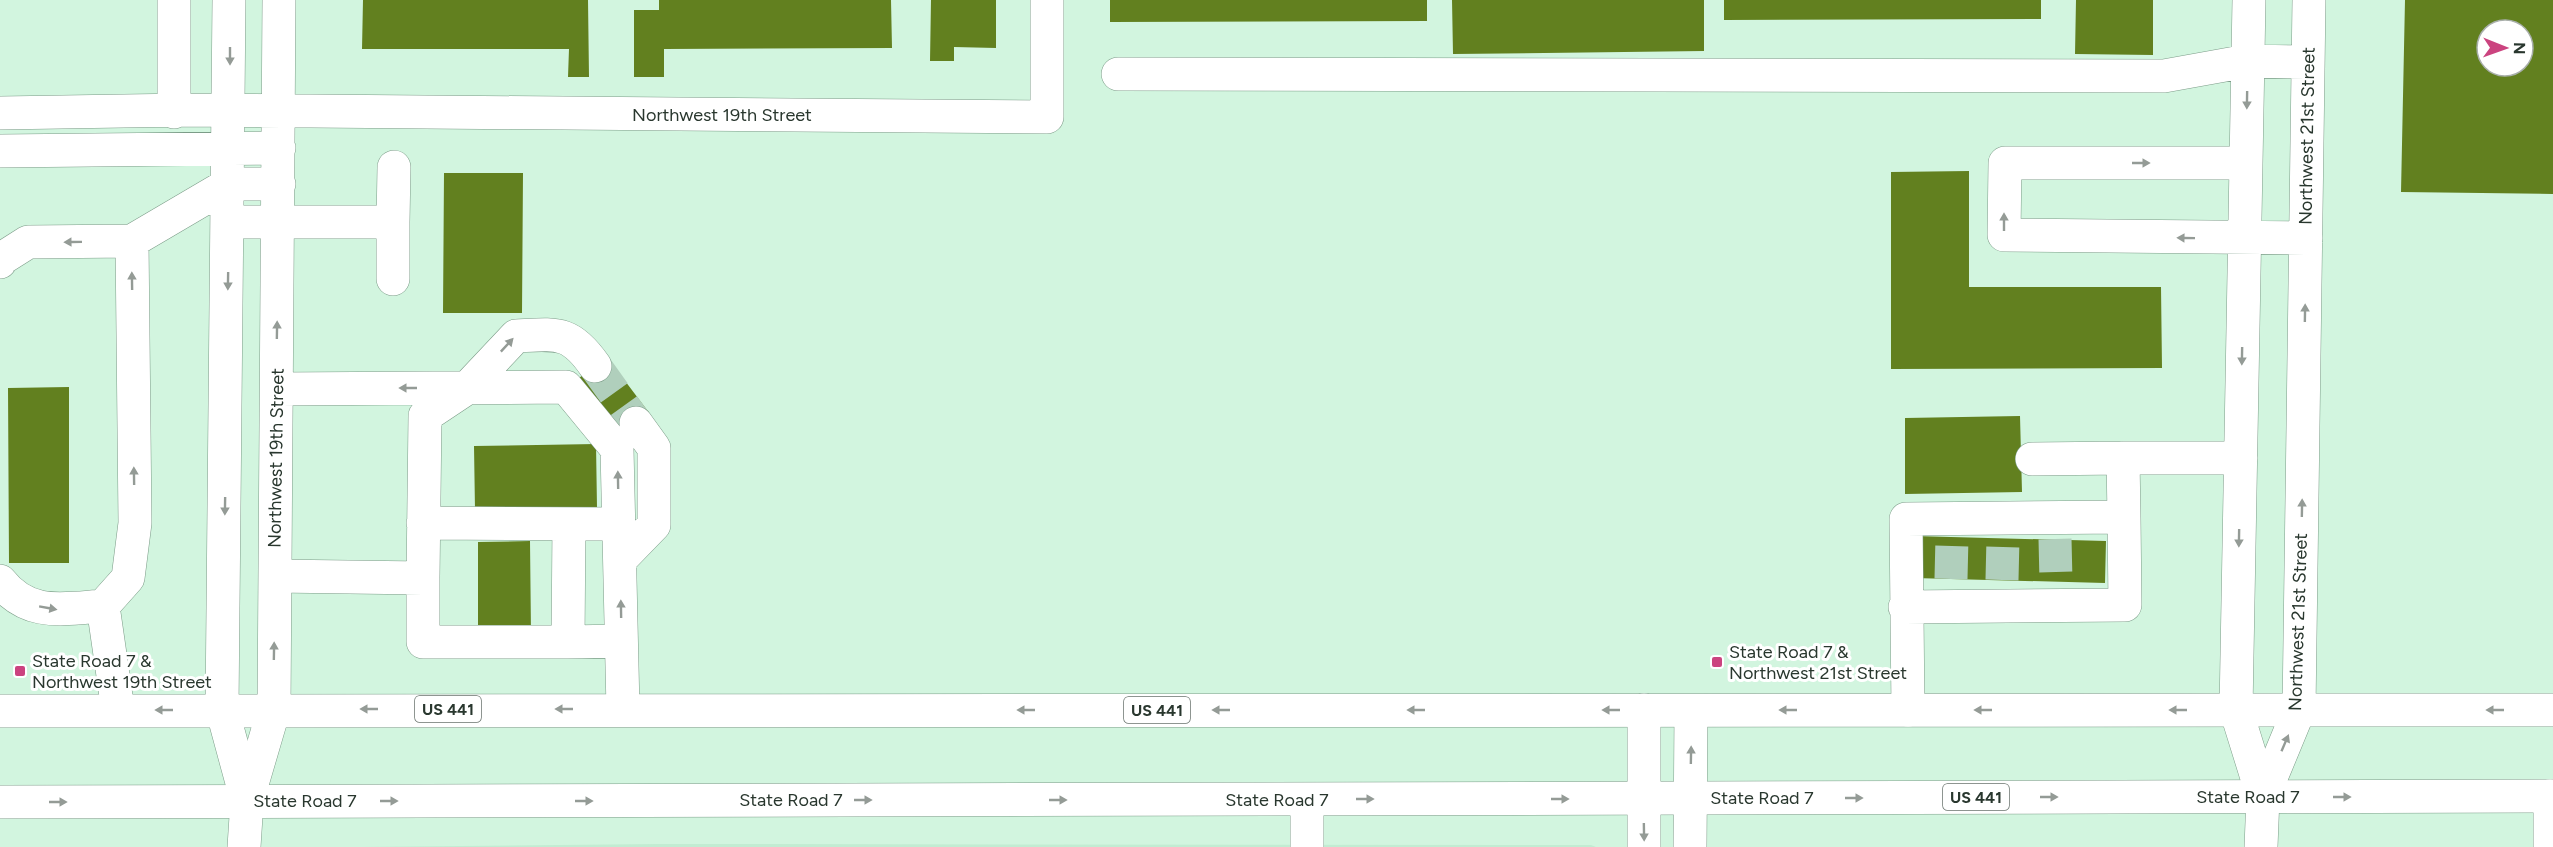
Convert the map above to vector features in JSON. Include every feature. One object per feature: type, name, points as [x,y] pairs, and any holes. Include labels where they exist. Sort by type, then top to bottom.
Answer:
[{"type":"main road","points":[[174,0],[174,112]]},
{"type":"main road","name":"Northwest 19th Street","points":[[230,0],[222,709],[247,801]]},
{"type":"main road","name":"Northwest 19th Street","points":[[244,847],[247,801],[274,709],[279,0]]},
{"type":"main road","name":"Northwest 19th Street","points":[[0,113],[280,111],[1047,117],[1047,0]]},
{"type":"main road","points":[[2248,0],[2236,710],[2263,796],[2261,847]]},
{"type":"main road","name":"Northwest 21st Street","points":[[2263,796],[2299,710],[2309,0]]},
{"type":"main road","points":[[1118,74],[2164,76],[2247,62],[2308,62]]},
{"type":"main road","points":[[0,151],[279,148]]},
{"type":"main road","points":[[2246,164],[2005,163],[2004,235],[2306,238]]},
{"type":"main road","points":[[393,279],[394,167]]},
{"type":"main road","points":[[0,262],[1,259],[28,242],[132,241],[229,184],[279,184]]},
{"type":"main road","points":[[228,222],[393,222]]},
{"type":"main road","points":[[0,581],[13,597],[51,610],[103,606],[128,578],[135,523],[132,241]]},
{"type":"main road","points":[[595,366],[581,346],[555,334],[516,336],[467,388],[425,416],[423,642],[621,641]]},
{"type":"main road","points":[[277,389],[566,387],[617,449],[622,709]]},
{"type":"main road","points":[[620,560],[654,525],[654,448],[636,423]]},
{"type":"main road","points":[[1905,607],[1951,593],[2056,594],[2125,605],[2123,458]]},
{"type":"main road","points":[[2032,459],[2241,458]]},
{"type":"main road","points":[[1908,710],[1905,607],[1906,519],[1952,528],[2055,528],[2124,517]]},
{"type":"main road","points":[[423,523],[619,525]]},
{"type":"main road","points":[[568,642],[569,524]]},
{"type":"main road","points":[[275,576],[423,578]]},
{"type":"main road","points":[[103,606],[118,710]]},
{"type":"main road","name":"US 441","points":[[0,711],[222,709],[2553,710]]},
{"type":"main road","points":[[1644,710],[1644,847]]},
{"type":"main road","points":[[1690,847],[1691,711]]},
{"type":"main road","points":[[2550,847],[2551,796]]},
{"type":"main road","name":"State Road 7","points":[[0,802],[2551,796]]},
{"type":"main road","points":[[1307,800],[1307,847]]},
{"type":"shaded area","points":[[658,844],[1591,845],[1596,847],[361,847]]},
{"type":"building","points":[[363,0],[588,0],[589,77],[568,77],[569,49],[362,49]]},
{"type":"building","points":[[659,0],[891,0],[892,48],[664,49],[664,77],[634,77],[634,10],[659,10]]},
{"type":"building","points":[[931,0],[996,0],[996,48],[954,47],[954,61],[930,61]]},
{"type":"building","points":[[1110,0],[1427,0],[1427,21],[1110,22]]},
{"type":"building","points":[[1452,0],[1704,0],[1704,51],[1453,54]]},
{"type":"building","points":[[1724,0],[2041,0],[2041,19],[1724,20]]},
{"type":"building","points":[[2076,0],[2153,0],[2153,55],[2075,54]]},
{"type":"building","points":[[2405,0],[2553,0],[2553,194],[2401,192]]},
{"type":"building","points":[[1969,171],[1969,287],[2161,287],[2162,368],[1891,369],[1891,172]]},
{"type":"building","points":[[444,173],[523,173],[522,313],[443,313]]},
{"type":"building","points":[[607,357],[650,414],[622,435],[579,378]]},
{"type":"building","points":[[69,387],[69,563],[9,563],[8,388]]},
{"type":"building","points":[[2020,416],[2022,492],[1905,494],[1905,418]]},
{"type":"building","points":[[596,444],[597,508],[475,510],[474,446]]},
{"type":"building","points":[[1914,536],[2106,541],[2105,583],[1914,578]]},
{"type":"building","points":[[530,541],[531,635],[478,635],[478,542]]},
{"type":"tunnel","points":[[595,366],[636,423]]},
{"type":"tunnel","points":[[1951,579],[1952,537]]},
{"type":"tunnel","points":[[2002,580],[2003,538]]},
{"type":"tunnel","points":[[2055,539],[2056,581]]},
{"type":"place","name":"State Road 7 & Northwest 21st Street","points":[[1717,662]]},
{"type":"place","name":"State Road 7 & Northwest 19th Street","points":[[20,671]]}]
